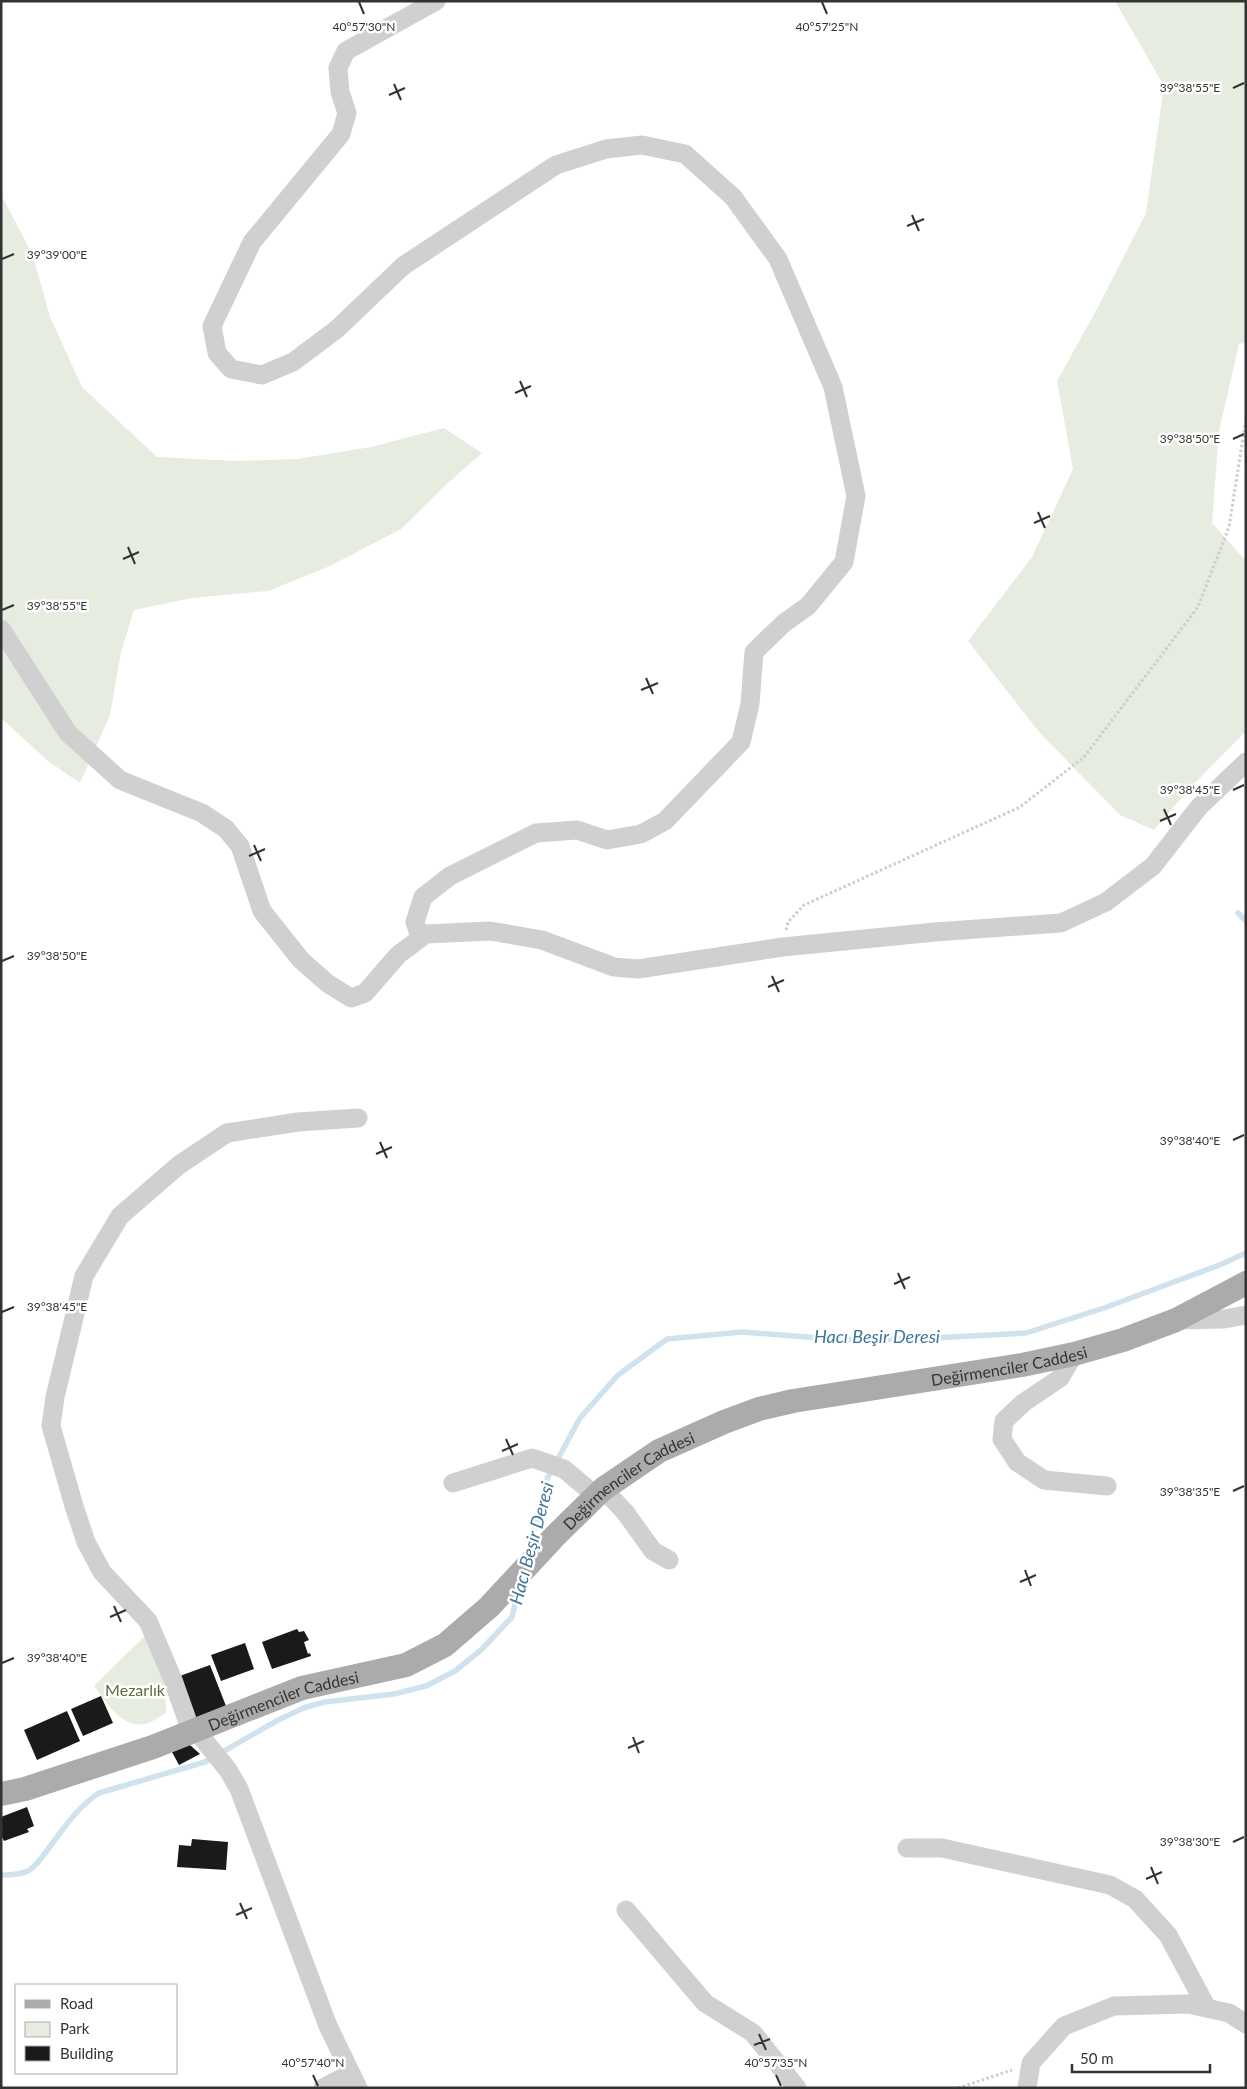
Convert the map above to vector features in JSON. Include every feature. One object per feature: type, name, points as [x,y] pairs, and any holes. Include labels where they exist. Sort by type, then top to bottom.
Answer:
[{"type":"main road","name":"Değirmenciler Caddesi","points":[[1,1794],[25,1789],[197,1734],[302,1688],[406,1665],[445,1645],[489,1607],[599,1492],[659,1451],[724,1422],[759,1409],[802,1399],[1022,1365],[1074,1354],[1123,1340],[1176,1320],[1246,1283]]},
{"type":"street","points":[[420,938],[416,922],[423,897],[450,876],[536,833],[577,830],[607,840],[641,834],[665,821],[741,742],[750,704],[754,652],[784,623],[808,606],[844,562],[856,496],[834,387],[778,259],[733,197],[685,154],[642,145],[606,149],[556,165],[403,266],[337,330],[293,362],[262,375],[231,369],[217,353],[212,326],[252,242],[340,134],[347,113],[340,92],[338,68],[346,51],[436,1]]},
{"type":"street","points":[[1,629],[68,733],[120,780],[202,813],[226,830],[240,846],[262,911],[301,960],[327,983],[351,998],[365,993],[398,955],[426,934],[490,931],[542,940],[614,967],[638,969],[783,948],[935,932],[1061,923],[1106,902],[1153,866],[1199,807],[1246,762]]},
{"type":"street","points":[[323,2088],[354,2081],[325,2017],[240,1789],[228,1770],[197,1734],[148,1621],[102,1572],[86,1542],[51,1426],[55,1397],[84,1276],[120,1216],[178,1166],[228,1133],[298,1122],[358,1118]]},
{"type":"street","points":[[1176,1320],[1224,1319],[1246,1315]]},
{"type":"street","points":[[1074,1354],[1060,1378],[1023,1403],[1004,1421],[1002,1439],[1017,1462],[1044,1480],[1107,1486]]},
{"type":"street","points":[[453,1482],[532,1458],[564,1470],[599,1492],[625,1512],[653,1551],[669,1560]]},
{"type":"street","points":[[906,1848],[942,1848],[1110,1885],[1135,1899],[1168,1935],[1207,2008]]},
{"type":"street","points":[[626,1910],[705,2003],[753,2033],[797,2088]]},
{"type":"street","points":[[1027,2088],[1031,2063],[1064,2026],[1114,2006],[1188,2004],[1229,2013],[1246,2024]]},
{"type":"path","points":[[783,948],[788,922],[804,905],[1020,807],[1084,756],[1198,607],[1229,527],[1246,419]]},
{"type":"path","points":[[958,2088],[1031,2063]]},
{"type":"green space","points":[[1115,1],[1246,1],[1246,342],[1239,344],[1219,431],[1212,523],[1246,561],[1246,731],[1190,788],[1154,830],[1120,815],[1039,732],[968,641],[1032,557],[1073,469],[1057,381],[1097,309],[1146,213],[1164,86]]},
{"type":"green space","points":[[1,199],[4,200],[33,256],[50,317],[82,387],[157,457],[236,461],[297,459],[371,447],[444,428],[482,453],[401,529],[330,566],[268,591],[192,598],[134,610],[121,652],[110,715],[80,783],[48,761],[1,718]]},
{"type":"green space","name":"Mezarlık","points":[[148,1633],[165,1677],[166,1713],[148,1723],[136,1724],[115,1713],[94,1686]]},
{"type":"building","points":[[297,1629],[299,1632],[304,1631],[309,1640],[304,1642],[308,1654],[310,1653],[311,1656],[272,1669],[262,1642]]},
{"type":"building","points":[[245,1643],[254,1669],[221,1681],[211,1655]]},
{"type":"building","points":[[210,1665],[226,1706],[193,1719],[177,1677]]},
{"type":"building","points":[[101,1696],[113,1723],[83,1736],[71,1709]]},
{"type":"building","points":[[67,1711],[80,1741],[37,1760],[24,1730]]},
{"type":"building","points":[[190,1745],[200,1754],[179,1765],[172,1752]]},
{"type":"building","points":[[27,1807],[34,1826],[27,1829],[29,1832],[4,1841],[1,1835],[1,1817]]},
{"type":"building","points":[[192,1839],[228,1842],[226,1870],[177,1867],[179,1845],[191,1846]]},
{"type":"waterway","name":"Hacı Beşir Deresi","points":[[1238,913],[1246,921]]},
{"type":"waterway","name":"Hacı Beşir Deresi","points":[[528,1553],[547,1479],[580,1418],[618,1375],[667,1339],[742,1332],[846,1340],[1026,1333],[1104,1308],[1222,1264],[1246,1253]]},
{"type":"waterway","name":"Hacı Beşir Deresi","points":[[1,1875],[18,1874],[32,1869],[73,1817],[99,1793],[205,1762],[278,1720],[306,1707],[325,1702],[394,1694],[426,1686],[455,1671],[481,1650],[512,1617],[519,1588]]}]
